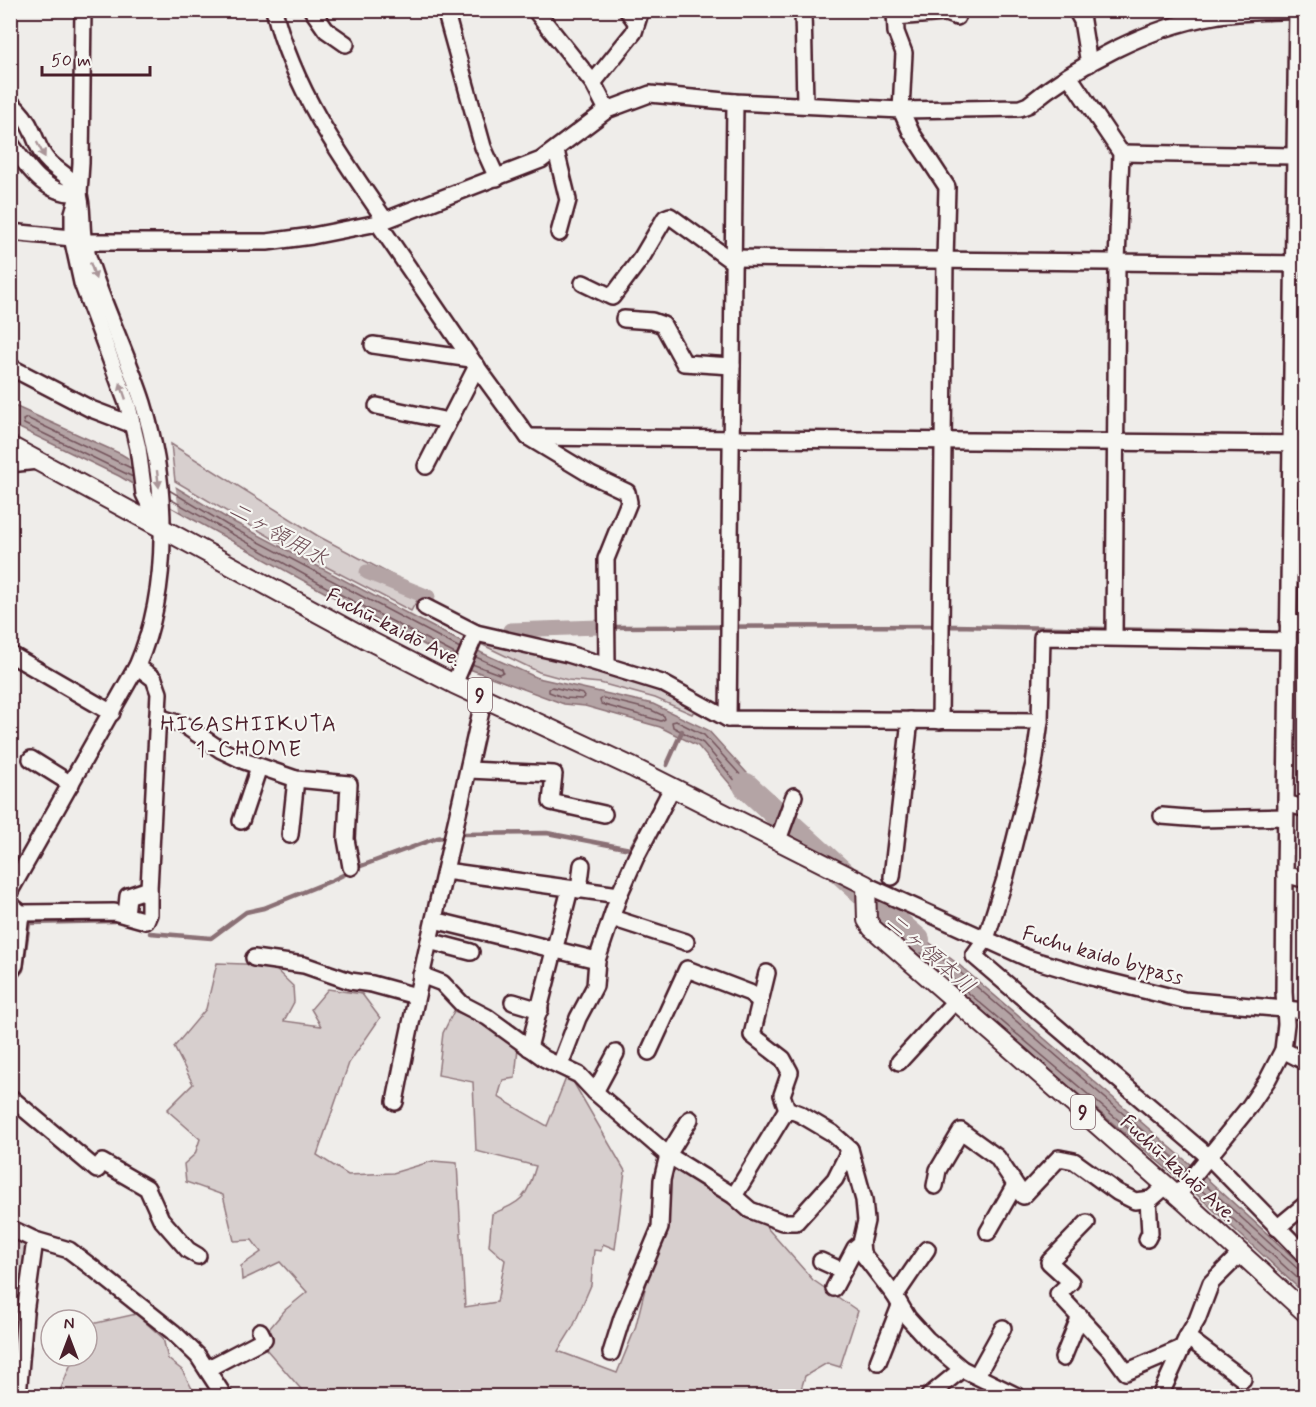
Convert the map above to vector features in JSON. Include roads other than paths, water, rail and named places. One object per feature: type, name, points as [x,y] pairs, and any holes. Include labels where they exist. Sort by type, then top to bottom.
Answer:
[{"type":"main road","name":"9","points":[[10,446],[161,528]]},
{"type":"main road","name":"Fuchū-kaidō Ave.","points":[[161,528],[454,684],[632,767],[866,885],[867,920],[872,928],[1176,1190],[1240,1254],[1305,1313]]},
{"type":"street","points":[[83,10],[81,163],[79,193],[73,213],[82,283],[114,365],[133,425],[144,494],[161,528]]},
{"type":"street","points":[[274,10],[297,79],[315,116],[474,363],[528,437],[591,475],[627,492],[629,502],[606,560],[608,665]]},
{"type":"street","points":[[312,10],[326,30],[346,44]]},
{"type":"street","points":[[445,10],[483,147],[497,178]]},
{"type":"street","points":[[535,10],[592,84],[608,110]]},
{"type":"street","points":[[803,10],[805,104]]},
{"type":"street","points":[[1076,10],[1082,21],[1089,64]]},
{"type":"street","points":[[10,232],[78,240],[267,242],[312,236],[382,221],[541,160],[608,110],[650,94],[735,102],[901,110],[1020,108],[1089,64],[1129,43],[1177,25],[1214,16],[1298,11],[1295,156],[1300,264],[1298,444],[1288,632],[1284,992],[1286,1010],[1283,1050],[1268,1079],[1249,1107],[1205,1163],[1176,1190],[1148,1200],[1135,1201],[1074,1161],[1059,1158],[1023,1196],[997,1157],[961,1131],[938,1170],[935,1186]]},
{"type":"street","points":[[940,721],[947,187],[911,132],[901,110],[904,53],[896,32],[895,14],[946,13],[957,17]]},
{"type":"street","points":[[592,84],[634,32],[635,14]]},
{"type":"street","points":[[1069,76],[1121,153],[1117,262],[1114,632]]},
{"type":"street","points":[[10,102],[27,120],[47,160],[69,178],[79,193]]},
{"type":"street","points":[[728,719],[735,102]]},
{"type":"street","points":[[10,143],[38,179],[62,193],[79,193]]},
{"type":"street","points":[[556,151],[568,200],[559,234]]},
{"type":"street","points":[[1121,153],[1295,156]]},
{"type":"street","points":[[583,284],[612,297],[642,257],[665,218],[670,216],[733,260],[1300,264]]},
{"type":"street","points":[[10,891],[17,863],[71,784],[137,666],[148,639],[154,615],[163,560],[161,505],[155,454],[144,406],[129,362],[78,240]]},
{"type":"street","points":[[624,319],[652,321],[663,325],[684,363],[732,366]]},
{"type":"street","points":[[373,345],[474,363]]},
{"type":"street","points":[[426,466],[474,363]]},
{"type":"street","points":[[10,367],[91,409],[133,425]]},
{"type":"street","points":[[377,406],[448,421]]},
{"type":"street","points":[[528,437],[1298,444]]},
{"type":"street","points":[[10,464],[37,461]]},
{"type":"street","points":[[425,607],[475,636],[515,641],[608,665],[662,683],[728,719],[1040,722]]},
{"type":"street","points":[[1305,624],[1288,632],[1114,632],[1042,637],[1040,722],[1034,764],[1021,819],[986,939],[974,956],[1277,1227],[1305,1256]]},
{"type":"street","points":[[454,684],[475,636]]},
{"type":"street","points":[[10,654],[112,713]]},
{"type":"street","points":[[10,972],[15,964],[16,909],[114,912],[146,921],[149,914],[158,686],[154,679],[137,666]]},
{"type":"street","points":[[396,1102],[416,996],[484,697]]},
{"type":"street","points":[[158,717],[184,725],[221,750],[259,767],[296,779],[349,784],[346,839],[351,867]]},
{"type":"street","points":[[892,877],[910,720]]},
{"type":"street","points":[[31,759],[71,784]]},
{"type":"street","points":[[241,821],[259,767]]},
{"type":"street","points":[[469,770],[554,774],[551,802],[604,814]]},
{"type":"street","points":[[290,835],[296,779]]},
{"type":"street","points":[[560,1065],[578,1018],[595,986],[597,960],[619,895],[672,788]]},
{"type":"street","points":[[778,839],[794,796]]},
{"type":"street","points":[[1162,816],[1200,819],[1305,809]]},
{"type":"street","points":[[529,1048],[555,950],[582,865]]},
{"type":"street","points":[[445,871],[619,895]]},
{"type":"street","points":[[1285,874],[1305,880]]},
{"type":"street","name":"Fuchu kaido bypass","points":[[866,885],[1027,958],[1091,977],[1184,1000],[1305,1011]]},
{"type":"street","points":[[126,915],[128,896],[149,889]]},
{"type":"street","points":[[612,918],[686,942]]},
{"type":"street","points":[[434,920],[597,960]]},
{"type":"street","points":[[429,941],[471,952]]},
{"type":"street","points":[[254,958],[304,965],[350,981],[372,984],[416,996]]},
{"type":"street","points":[[649,1052],[687,969],[750,993],[759,1000]]},
{"type":"street","points":[[767,973],[752,1035],[783,1059],[790,1072],[782,1095],[787,1109],[832,1133],[850,1149],[864,1200],[866,1221],[861,1243],[862,1253],[927,1339],[962,1369],[1017,1396]]},
{"type":"street","points":[[421,975],[442,982],[462,1004],[514,1034],[545,1059],[579,1075],[595,1092],[668,1155],[734,1197],[750,1210],[769,1218],[782,1222],[796,1222],[835,1179],[850,1149]]},
{"type":"street","points":[[899,1062],[955,1001]]},
{"type":"street","points":[[513,1002],[540,1010]]},
{"type":"street","points":[[1283,1050],[1305,1062]]},
{"type":"street","points":[[595,1092],[616,1053]]},
{"type":"street","points":[[10,1097],[97,1170],[102,1162],[147,1188],[161,1219],[188,1250],[198,1256]]},
{"type":"street","points":[[734,1197],[787,1109]]},
{"type":"street","points":[[611,1353],[622,1318],[660,1228],[662,1180],[668,1155],[690,1119]]},
{"type":"street","points":[[988,1232],[1015,1185]]},
{"type":"street","points":[[1147,1239],[1150,1233],[1148,1200]]},
{"type":"street","points":[[1277,1227],[1305,1204]]},
{"type":"street","points":[[1087,1223],[1049,1262],[1071,1282],[1058,1294],[1110,1350],[1125,1371],[1184,1342]]},
{"type":"street","points":[[10,1228],[35,1240],[69,1250],[94,1269],[173,1332],[198,1356],[224,1396]]},
{"type":"street","points":[[18,1396],[25,1313],[35,1240]]},
{"type":"street","points":[[834,1288],[855,1248],[861,1243]]},
{"type":"street","points":[[878,1362],[897,1301],[927,1249]]},
{"type":"street","points":[[1160,1396],[1184,1342],[1197,1320],[1211,1283],[1240,1254]]},
{"type":"street","points":[[821,1261],[843,1271]]},
{"type":"street","points":[[1062,1358],[1080,1316]]},
{"type":"street","points":[[976,1375],[1003,1328]]},
{"type":"street","points":[[207,1369],[264,1339],[260,1331]]},
{"type":"street","points":[[1184,1342],[1243,1379]]},
{"type":"street","points":[[928,1396],[962,1369]]},
{"type":"water","points":[[10,404],[121,454],[230,520],[482,653],[538,678],[653,704],[708,730],[774,803],[767,814],[740,796],[698,746],[660,727],[585,706],[564,704],[472,670],[326,593],[119,476],[11,424]]},
{"type":"water","points":[[894,916],[958,964],[1206,1178],[1305,1268],[1305,1294],[1193,1191],[882,928]]},
{"type":"waterway","points":[[367,572],[428,597]]},
{"type":"waterway","points":[[612,627],[955,626],[1306,633]]},
{"type":"waterway","points":[[510,630],[599,627]]},
{"type":"waterway","points":[[667,765],[682,731]]},
{"type":"waterway","name":"二ヶ領本川","points":[[746,786],[917,940]]},
{"type":"waterway","points":[[150,933],[211,938],[246,912],[264,908],[361,866],[437,838],[463,834],[547,833],[630,849],[652,810]]},
{"type":"waterway","points":[[10,985],[22,970],[29,923],[114,921]]},
{"type":"district","name":"HIGASHIIKUTA 1-CHOME","points":[[249,736]]},
{"type":"water label","name":"二ヶ領用水","points":[[279,533]]}]
